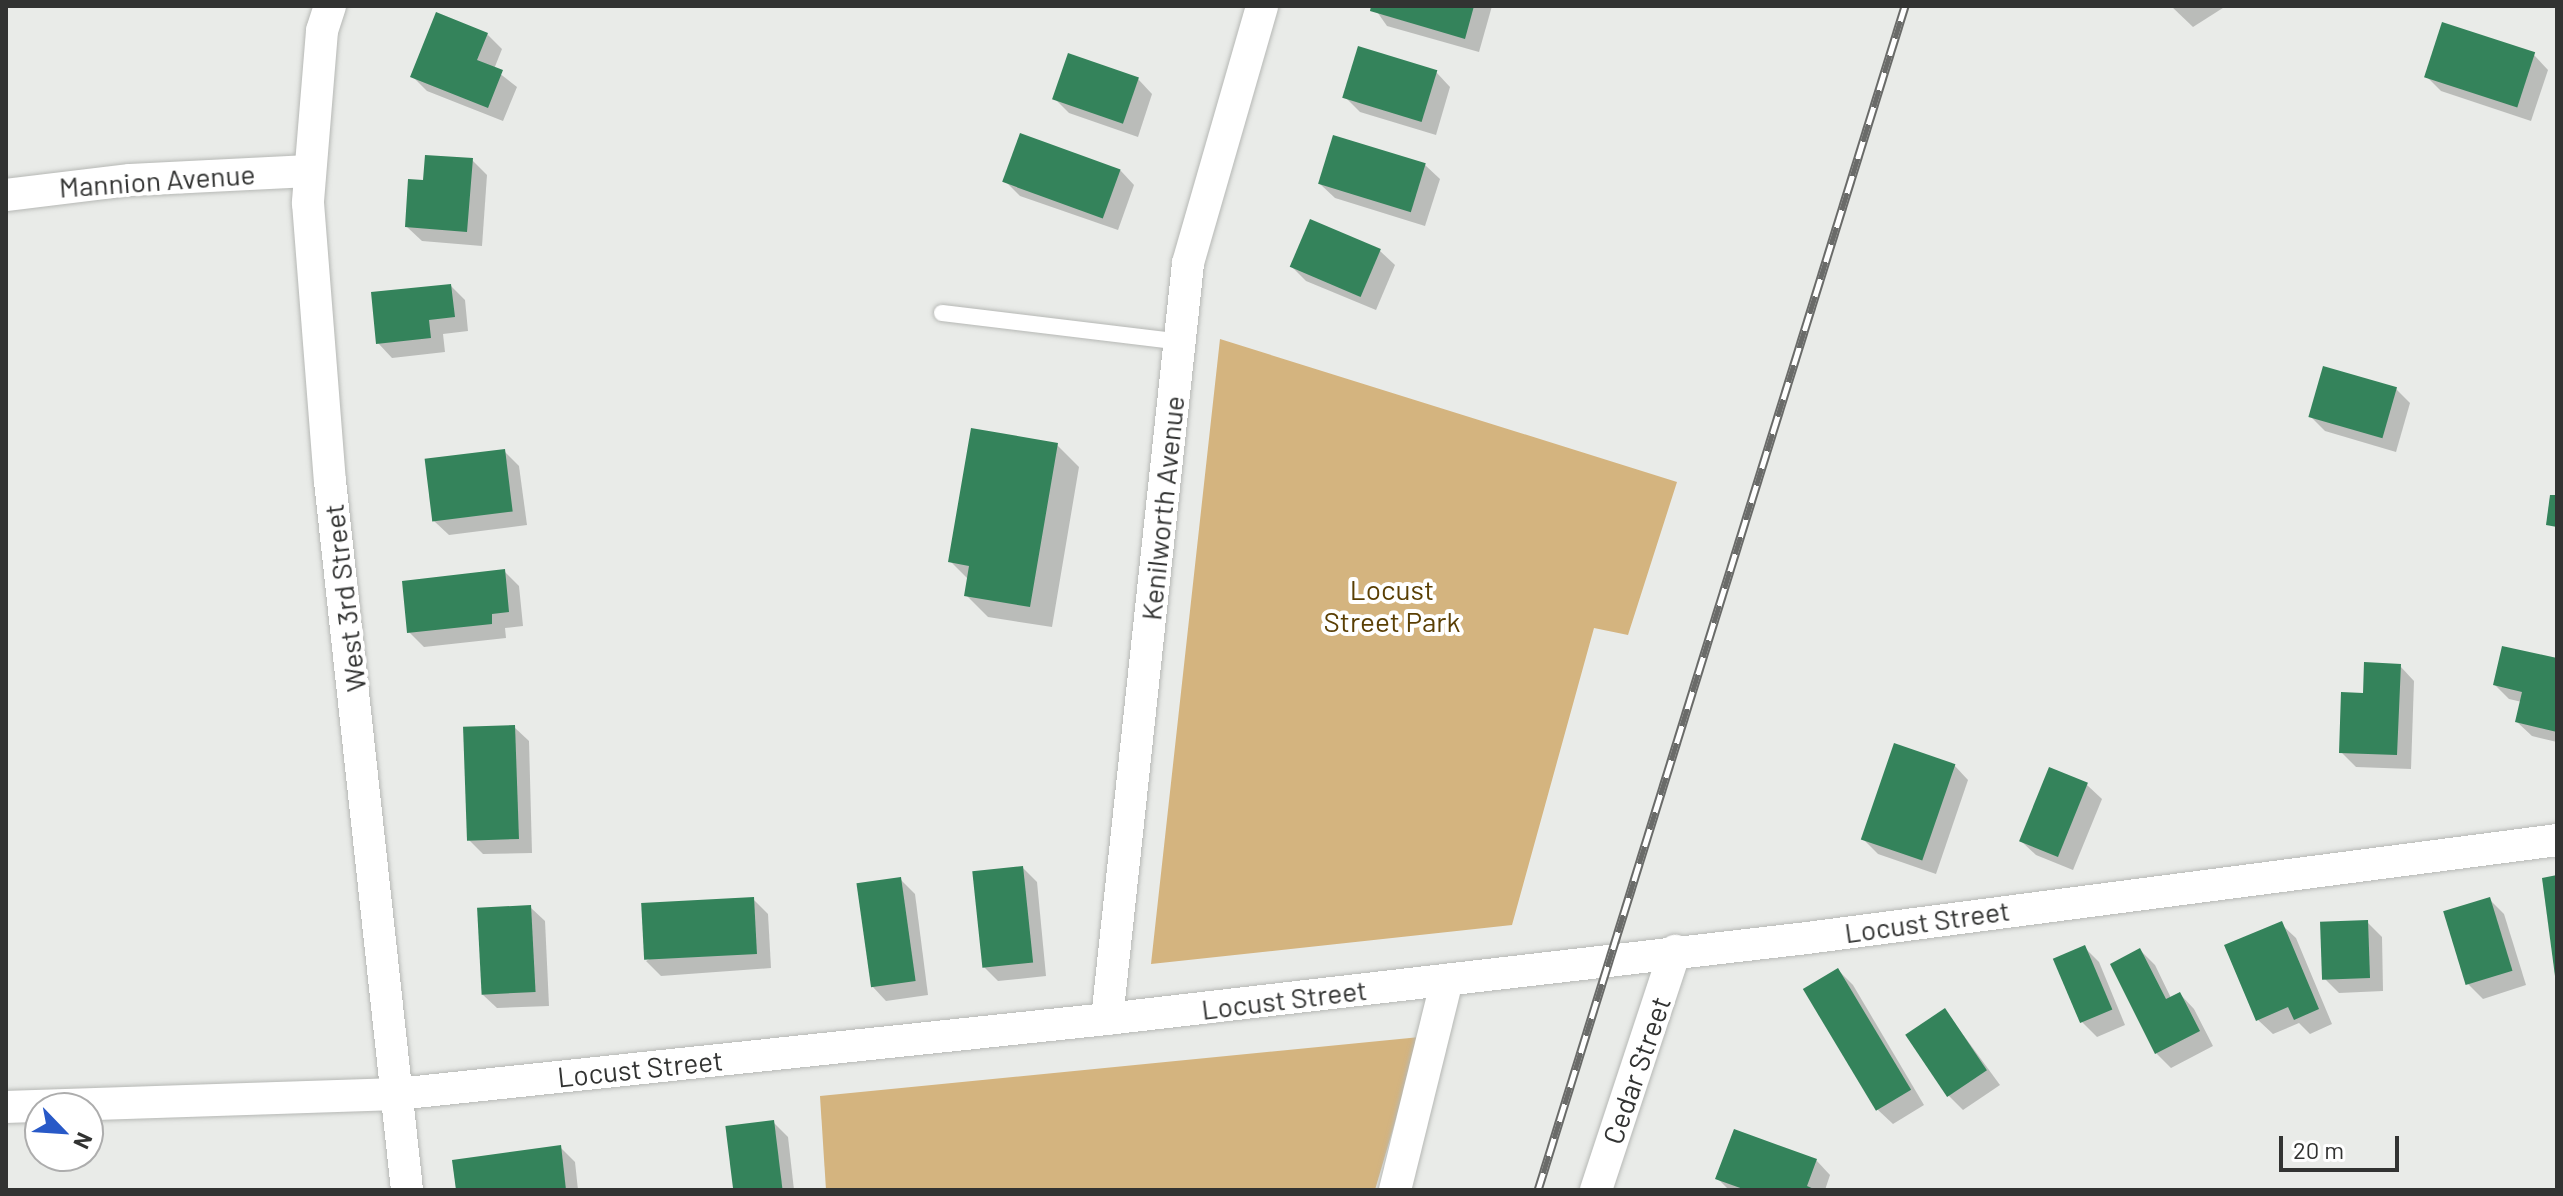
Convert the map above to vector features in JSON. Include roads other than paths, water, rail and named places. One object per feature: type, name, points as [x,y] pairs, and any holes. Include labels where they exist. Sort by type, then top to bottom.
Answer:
[{"type":"street","name":"West 3rd Street","points":[[330,6],[322,31],[309,171],[330,481],[407,1190]]},
{"type":"street","name":"Kenilworth Avenue","points":[[1107,1019],[1188,263],[1262,6]]},
{"type":"street","name":"Mannion Avenue","points":[[6,195],[130,180],[309,171]]},
{"type":"street","name":"Locust Street","points":[[6,1107],[397,1094],[1447,980],[2557,840]]},
{"type":"street","name":"Cedar Street","points":[[1596,1190],[1675,951]]},
{"type":"street","points":[[1395,1190],[1447,980]]},
{"type":"lane","points":[[942,313],[1180,342]]},
{"type":"railway","points":[[1538,1190],[1905,6]]},
{"type":"park label","name":"Locust Street Park","points":[[1392,605]]}]
